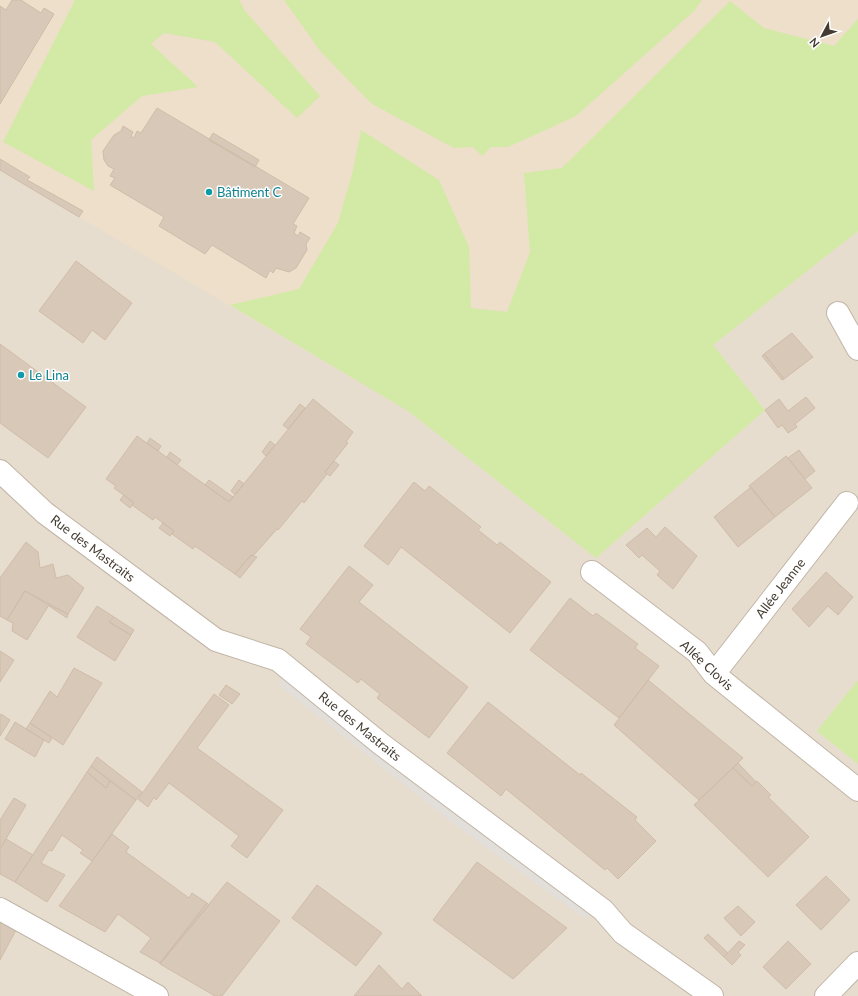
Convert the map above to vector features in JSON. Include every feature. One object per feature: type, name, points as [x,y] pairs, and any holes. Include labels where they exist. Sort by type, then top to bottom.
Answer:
[{"type":"street","points":[[838,313],[858,349]]},
{"type":"street","name":"Rue des Mastraits","points":[[0,471],[45,513],[216,640],[278,660],[381,744],[603,910],[623,933],[712,996]]},
{"type":"street","name":"Allée Jeanne","points":[[714,674],[847,503]]},
{"type":"street","name":"Allée Clovis","points":[[592,572],[697,652],[714,674],[858,790]]},
{"type":"street","points":[[0,908],[157,996]]},
{"type":"street","points":[[826,996],[858,963]]},
{"type":"shaded area","points":[[0,0],[858,0],[858,996],[0,996]]},
{"type":"shaded area","points":[[0,0],[858,0],[858,231],[713,345],[765,410],[596,558],[408,411],[0,170]]},
{"type":"shaded area","points":[[282,677],[489,839],[593,914],[586,919],[451,822],[279,685]]},
{"type":"green space","points":[[75,0],[239,0],[245,11],[320,96],[297,118],[215,42],[164,33],[151,44],[198,87],[142,96],[91,140],[94,191],[3,142]]},
{"type":"green space","points":[[284,0],[702,0],[694,11],[576,116],[508,147],[491,147],[482,156],[473,147],[454,148],[372,104],[321,52]]},
{"type":"green space","points":[[730,1],[764,28],[834,46],[858,19],[858,231],[713,345],[765,410],[596,558],[408,411],[230,305],[299,289],[338,223],[353,170],[361,130],[439,180],[469,247],[471,308],[507,312],[530,252],[524,173],[562,168]]},
{"type":"green space","points":[[858,680],[858,764],[817,731]]},
{"type":"building","points":[[12,0],[21,0],[41,13],[44,8],[54,14],[0,104],[0,6],[6,10]]},
{"type":"building","name":"Bâtiment C","points":[[157,108],[309,198],[293,224],[297,226],[294,233],[298,236],[300,232],[310,238],[306,244],[307,250],[296,268],[289,272],[276,268],[273,273],[270,270],[266,278],[212,245],[205,254],[159,226],[164,217],[110,185],[115,178],[110,176],[114,169],[108,166],[104,160],[103,151],[114,135],[121,131],[123,126],[133,132],[131,136],[134,138],[137,131],[141,133]]},
{"type":"building","points":[[213,133],[259,160],[255,167],[209,140]]},
{"type":"building","points":[[0,159],[30,177],[27,180],[83,211],[79,217],[0,170]]},
{"type":"building","points":[[76,261],[132,303],[105,340],[92,330],[83,343],[39,311]]},
{"type":"building","points":[[792,333],[813,357],[784,379],[764,354]]},
{"type":"building","name":"Le Lina","points":[[0,344],[86,407],[48,458],[0,423]]},
{"type":"building","points":[[764,354],[784,379],[782,380],[762,356]]},
{"type":"building","points":[[806,397],[815,408],[795,424],[797,427],[788,433],[782,425],[778,428],[765,410],[779,399],[788,411]]},
{"type":"building","points":[[313,399],[353,432],[346,442],[348,443],[325,472],[327,474],[304,503],[302,501],[278,530],[277,529],[253,556],[251,555],[235,574],[195,546],[193,549],[172,534],[174,531],[155,517],[153,520],[132,505],[134,503],[114,488],[116,486],[106,479],[137,436],[229,502]]},
{"type":"building","points":[[300,404],[305,408],[288,429],[283,425]]},
{"type":"building","points":[[150,438],[161,446],[158,451],[147,443]]},
{"type":"building","points":[[270,441],[275,445],[266,456],[262,452]]},
{"type":"building","points":[[799,450],[815,471],[805,479],[788,458]]},
{"type":"building","points":[[170,452],[181,460],[177,465],[167,457]]},
{"type":"building","points":[[786,456],[812,488],[775,517],[749,486]]},
{"type":"building","points":[[334,461],[339,465],[330,476],[325,472]]},
{"type":"building","points":[[209,480],[233,497],[229,502],[205,485]]},
{"type":"building","points":[[239,480],[244,484],[235,495],[231,491]]},
{"type":"building","points":[[414,482],[425,491],[429,486],[481,527],[478,530],[497,545],[500,542],[551,582],[510,633],[401,547],[388,565],[364,546]]},
{"type":"building","points":[[751,487],[775,517],[738,547],[714,517]]},
{"type":"building","points":[[124,495],[134,503],[130,508],[120,500]]},
{"type":"building","points":[[163,523],[174,531],[170,536],[159,528]]},
{"type":"building","points":[[665,527],[697,556],[673,589],[657,575],[660,571],[642,555],[639,558],[626,545],[647,528],[656,537]]},
{"type":"building","points":[[26,542],[38,552],[40,568],[53,564],[56,578],[68,575],[84,588],[68,614],[25,591],[7,620],[0,616],[0,578]]},
{"type":"building","points":[[251,555],[257,557],[240,578],[235,574]]},
{"type":"building","points":[[349,566],[373,585],[359,602],[468,687],[429,738],[377,698],[380,694],[361,679],[358,683],[306,644],[311,637],[300,629]]},
{"type":"building","points":[[826,572],[853,597],[838,615],[828,606],[809,627],[792,609]]},
{"type":"building","points":[[25,591],[49,605],[27,640],[12,631],[13,623],[7,620]]},
{"type":"building","points":[[570,598],[593,616],[596,613],[638,644],[635,648],[659,666],[619,718],[530,650]]},
{"type":"building","points":[[49,606],[68,614],[67,618]]},
{"type":"building","points":[[97,606],[114,617],[109,622],[131,635],[115,661],[77,637]]},
{"type":"building","points":[[114,617],[134,630],[131,635],[109,622]]},
{"type":"building","points":[[0,651],[14,660],[0,682]]},
{"type":"building","points":[[74,668],[102,683],[63,745],[30,723],[50,691],[57,697]]},
{"type":"building","points":[[648,680],[743,758],[699,800],[614,725]]},
{"type":"building","points":[[226,685],[240,694],[232,704],[219,695]]},
{"type":"building","points":[[214,694],[229,705],[197,748],[283,810],[247,858],[231,846],[239,836],[169,783],[156,800],[154,797],[148,807],[138,799]]},
{"type":"building","points":[[488,702],[580,775],[581,773],[637,817],[635,820],[656,841],[618,879],[607,868],[605,870],[506,789],[501,796],[447,753]]},
{"type":"building","points":[[1,714],[10,720],[0,736],[0,716]]},
{"type":"building","points":[[15,722],[44,740],[35,757],[5,739]]},
{"type":"building","points":[[30,723],[52,738],[49,743],[26,729]]},
{"type":"building","points":[[97,757],[142,792],[136,800],[91,766]]},
{"type":"building","points":[[738,763],[756,782],[752,786],[733,768]]},
{"type":"building","points":[[91,766],[110,781],[106,788],[87,772]]},
{"type":"building","points":[[733,768],[752,786],[757,781],[771,795],[768,797],[809,837],[768,877],[694,805]]},
{"type":"building","points":[[87,772],[106,788],[110,781],[136,800],[92,861],[80,853],[83,850],[62,835],[52,851],[49,850],[41,863],[65,875],[47,902],[15,882]]},
{"type":"building","points":[[14,798],[26,805],[0,849],[0,820]]},
{"type":"building","points":[[112,834],[129,847],[126,852],[189,898],[192,893],[207,903],[160,963],[140,952],[151,938],[118,914],[105,932],[59,906]]},
{"type":"building","points":[[6,839],[33,855],[15,882],[0,874],[0,849]]},
{"type":"building","points":[[477,862],[567,928],[513,979],[433,920]]},
{"type":"building","points":[[826,876],[850,900],[821,930],[796,905]]},
{"type":"building","points":[[227,882],[280,921],[222,996],[215,996],[160,964]]},
{"type":"building","points":[[317,885],[382,933],[356,966],[292,918]]},
{"type":"building","points":[[207,903],[209,905],[160,964],[160,963]]},
{"type":"building","points":[[738,906],[755,922],[741,936],[724,918]]},
{"type":"building","points":[[0,921],[16,930],[0,960]]},
{"type":"building","points":[[708,934],[728,953],[724,957],[704,938]]},
{"type":"building","points":[[739,941],[745,945],[738,952],[741,955],[732,965],[724,957]]},
{"type":"building","points":[[788,941],[811,964],[786,989],[763,967]]},
{"type":"building","points":[[379,965],[402,989],[408,982],[422,996],[354,996]]},
{"type":"place","name":"Bâtiment C","points":[[209,192]]},
{"type":"place","name":"Le Lina","points":[[21,375]]}]
